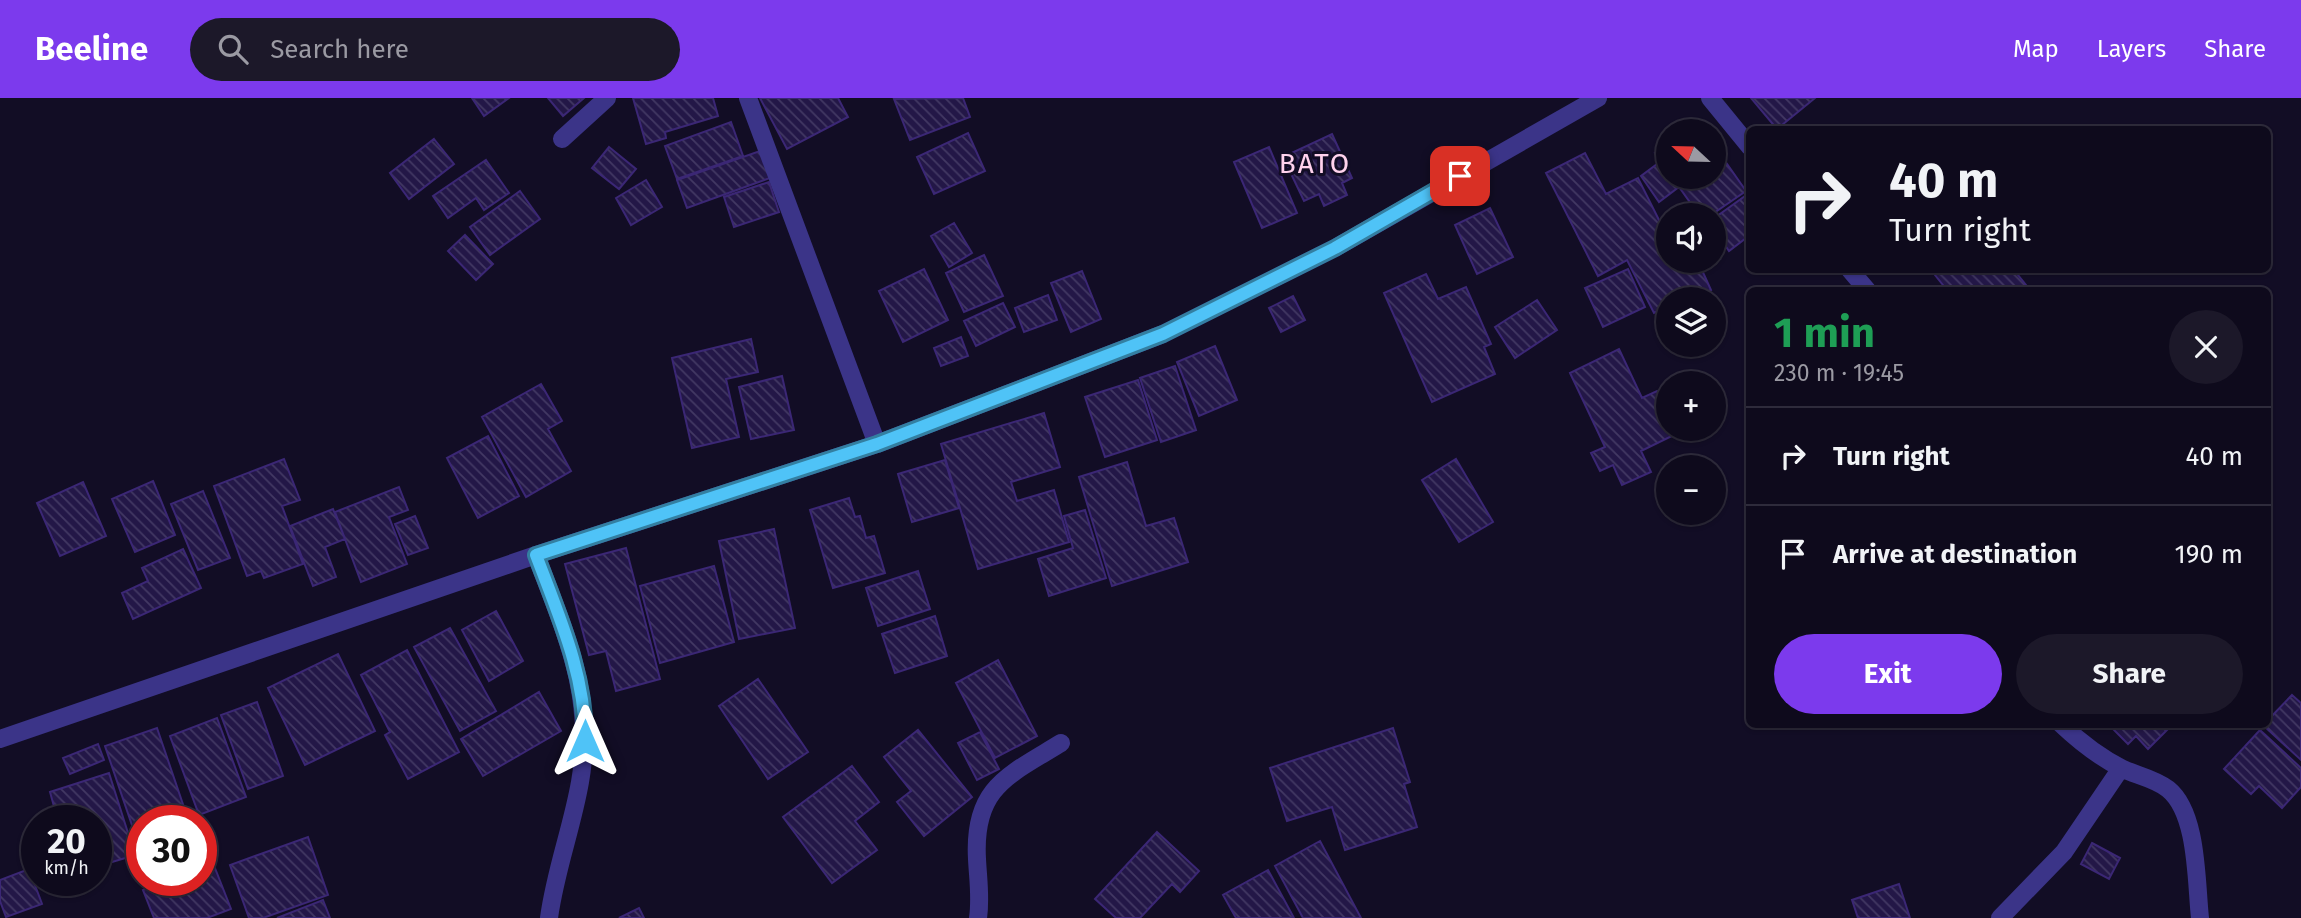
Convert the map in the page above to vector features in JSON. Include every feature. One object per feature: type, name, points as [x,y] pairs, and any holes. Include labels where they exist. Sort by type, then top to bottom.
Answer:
[{"type":"street","points":[[562,139],[607,98]]},
{"type":"street","points":[[748,98],[877,444]]},
{"type":"street","points":[[0,739],[536,555],[877,444],[1163,334],[1335,248],[1598,98]]},
{"type":"street","points":[[1710,98],[1746,142]]},
{"type":"street","points":[[1853,273],[1864,287]]},
{"type":"street","points":[[536,555],[573,656],[586,711],[580,782],[550,918]]},
{"type":"street","points":[[2065,728],[2085,747],[2121,768],[2167,789],[2183,808],[2191,840],[2200,918]]},
{"type":"street","points":[[978,918],[980,900],[976,830],[984,802],[1008,775],[1061,743]]},
{"type":"street","points":[[2000,918],[2064,852],[2121,768]]},
{"type":"building","points":[[472,98],[509,98],[484,116]]},
{"type":"building","points":[[548,98],[584,98],[563,116]]},
{"type":"building","points":[[633,98],[713,98],[718,116],[665,132],[666,138],[646,144]]},
{"type":"building","points":[[760,98],[838,98],[848,117],[787,149]]},
{"type":"building","points":[[963,98],[970,117],[910,140],[894,99]]},
{"type":"building","points":[[1751,98],[1815,98],[1781,126],[1774,126]]},
{"type":"building","points":[[731,122],[743,156],[677,179],[665,146]]},
{"type":"building","points":[[968,133],[985,171],[934,194],[917,157]]},
{"type":"building","points":[[1332,134],[1352,178],[1342,183],[1347,195],[1324,206],[1319,194],[1304,201],[1283,157]]},
{"type":"building","points":[[434,139],[454,164],[409,199],[390,173]]},
{"type":"building","points":[[609,147],[636,169],[619,189],[592,168]]},
{"type":"building","points":[[1269,147],[1297,213],[1262,228],[1234,162]]},
{"type":"building","points":[[760,151],[770,178],[687,208],[677,180]]},
{"type":"building","points":[[1585,153],[1606,194],[1638,178],[1656,214],[1656,273],[1703,273],[1710,287],[1656,287],[1654,313],[1627,260],[1598,276],[1546,173]]},
{"type":"building","points":[[486,160],[509,193],[484,210],[476,198],[448,218],[433,196]]},
{"type":"building","points":[[1726,163],[1746,191],[1726,205],[1690,203],[1680,189],[1726,189]]},
{"type":"building","points":[[1656,165],[1656,189],[1676,189],[1659,202],[1641,176]]},
{"type":"building","points":[[646,180],[662,207],[631,225],[616,198]]},
{"type":"building","points":[[769,182],[779,212],[734,227],[724,197]]},
{"type":"building","points":[[520,191],[540,219],[490,255],[470,227]]},
{"type":"building","points":[[1746,195],[1746,238],[1729,251],[1726,247],[1726,210]]},
{"type":"building","points":[[1490,208],[1513,257],[1477,274],[1455,225]]},
{"type":"building","points":[[954,223],[972,253],[949,267],[931,236]]},
{"type":"building","points":[[465,235],[493,264],[476,280],[448,251]]},
{"type":"building","points":[[984,255],[1003,296],[964,312],[946,273]]},
{"type":"building","points":[[924,269],[948,320],[903,342],[879,291]]},
{"type":"building","points":[[1628,269],[1645,307],[1603,327],[1585,288]]},
{"type":"building","points":[[1082,271],[1101,319],[1071,332],[1051,283]]},
{"type":"building","points":[[1933,273],[2016,273],[2026,285],[2023,287],[1945,287]]},
{"type":"building","points":[[1426,274],[1438,299],[1466,287],[1491,344],[1484,347],[1495,374],[1432,402],[1384,293]]},
{"type":"building","points":[[1048,295],[1057,320],[1024,332],[1015,308]]},
{"type":"building","points":[[1293,296],[1305,320],[1281,332],[1269,308]]},
{"type":"building","points":[[1537,300],[1557,330],[1515,358],[1495,327]]},
{"type":"building","points":[[1003,303],[1015,327],[976,346],[964,321]]},
{"type":"building","points":[[961,337],[968,356],[941,366],[934,348]]},
{"type":"building","points":[[751,339],[758,372],[726,379],[739,437],[692,448],[672,358]]},
{"type":"building","points":[[1215,346],[1237,400],[1199,416],[1177,362]]},
{"type":"building","points":[[1619,349],[1642,398],[1656,391],[1656,441],[1662,441],[1641,451],[1651,472],[1622,485],[1613,465],[1600,471],[1591,453],[1605,447],[1570,373]]},
{"type":"building","points":[[1175,366],[1196,430],[1161,442],[1140,378]]},
{"type":"building","points":[[782,376],[794,430],[751,439],[739,387]]},
{"type":"building","points":[[1138,380],[1157,440],[1105,457],[1085,397]]},
{"type":"building","points":[[541,384],[562,421],[548,429],[571,471],[526,497],[482,417]]},
{"type":"building","points":[[1044,413],[1060,467],[1011,482],[1017,501],[1054,490],[1069,542],[978,569],[941,444]]},
{"type":"building","points":[[488,436],[519,496],[478,518],[447,458]]},
{"type":"building","points":[[284,459],[300,500],[282,506],[303,564],[264,578],[261,571],[247,576],[214,486]]},
{"type":"building","points":[[1456,459],[1493,522],[1459,542],[1422,480]]},
{"type":"building","points":[[945,460],[959,508],[912,522],[898,474]]},
{"type":"building","points":[[1127,462],[1146,526],[1174,518],[1188,562],[1112,586],[1079,477]]},
{"type":"building","points":[[153,481],[175,535],[135,552],[112,499]]},
{"type":"building","points":[[83,482],[106,536],[60,556],[37,503]]},
{"type":"building","points":[[399,487],[408,510],[389,517],[407,564],[361,582],[335,512]]},
{"type":"building","points":[[203,491],[230,558],[198,570],[171,504]]},
{"type":"building","points":[[849,498],[855,517],[860,516],[866,538],[874,536],[885,573],[833,588],[810,510]]},
{"type":"building","points":[[333,509],[345,539],[325,547],[336,577],[313,586],[290,526]]},
{"type":"building","points":[[1085,510],[1106,578],[1049,596],[1038,559],[1073,548],[1064,516]]},
{"type":"building","points":[[415,516],[428,548],[408,555],[395,524]]},
{"type":"building","points":[[774,529],[795,628],[739,639],[719,541]]},
{"type":"building","points":[[626,548],[660,679],[616,691],[606,651],[589,655],[565,564]]},
{"type":"building","points":[[183,549],[201,588],[133,619],[122,593],[148,581],[142,568]]},
{"type":"building","points":[[714,566],[734,642],[660,663],[640,586]]},
{"type":"building","points":[[918,571],[930,609],[878,626],[866,588]]},
{"type":"building","points":[[496,611],[523,661],[489,681],[462,630]]},
{"type":"building","points":[[935,616],[947,656],[895,673],[882,634]]},
{"type":"building","points":[[450,628],[496,711],[460,731],[414,647]]},
{"type":"building","points":[[407,650],[459,752],[408,779],[385,735],[390,732],[361,675]]},
{"type":"building","points":[[338,654],[375,731],[305,765],[268,688]]},
{"type":"building","points":[[998,660],[1037,736],[995,758],[956,683]]},
{"type":"building","points":[[758,679],[808,752],[768,779],[719,706]]},
{"type":"building","points":[[539,692],[561,731],[483,776],[461,739]]},
{"type":"building","points":[[2292,695],[2301,703],[2301,760],[2266,728],[2271,728],[2271,717]]},
{"type":"building","points":[[257,702],[283,776],[248,789],[221,715]]},
{"type":"building","points":[[217,718],[246,797],[217,808],[217,805],[195,805],[170,736]]},
{"type":"building","points":[[157,728],[183,805],[126,805],[126,808],[105,746]]},
{"type":"building","points":[[1393,728],[1410,782],[1404,784],[1417,827],[1345,850],[1332,807],[1287,821],[1270,768]]},
{"type":"building","points":[[2112,728],[2169,728],[2148,749],[2136,736],[2128,744]]},
{"type":"building","points":[[918,730],[972,797],[924,836],[897,802],[911,791],[884,757]]},
{"type":"building","points":[[2260,730],[2301,768],[2301,787],[2282,808],[2259,786],[2251,794],[2224,769]]},
{"type":"building","points":[[980,732],[999,769],[977,780],[958,743]]},
{"type":"building","points":[[98,744],[104,760],[70,774],[63,758]]},
{"type":"building","points":[[852,766],[879,802],[855,821],[877,850],[832,883],[783,817]]},
{"type":"building","points":[[109,773],[126,827],[126,858],[112,862],[112,805],[54,805],[50,792]]},
{"type":"building","points":[[1157,832],[1199,871],[1180,892],[1172,884],[1140,918],[1116,918],[1095,899]]},
{"type":"building","points":[[308,837],[328,895],[263,918],[249,918],[230,865]]},
{"type":"building","points":[[1320,841],[1361,918],[1303,918],[1275,866]]},
{"type":"building","points":[[2092,843],[2120,858],[2109,879],[2081,864]]},
{"type":"building","points":[[1268,870],[1294,918],[1236,918],[1223,895]]},
{"type":"building","points":[[21,872],[21,896],[39,896],[42,904],[6,917],[0,901],[0,880]]},
{"type":"building","points":[[217,873],[231,909],[207,918],[154,918],[145,896],[217,896]]},
{"type":"building","points":[[1899,884],[1910,918],[1858,918],[1852,900]]},
{"type":"building","points":[[323,900],[330,918],[277,918]]},
{"type":"building","points":[[639,908],[644,918],[619,918]]},
{"type":"district","name":"BATO","points":[[1315,163]]},
{"type":"route","points":[[585,741],[586,711],[573,656],[536,555],[877,444],[1163,334],[1335,248],[1460,176]]}]
